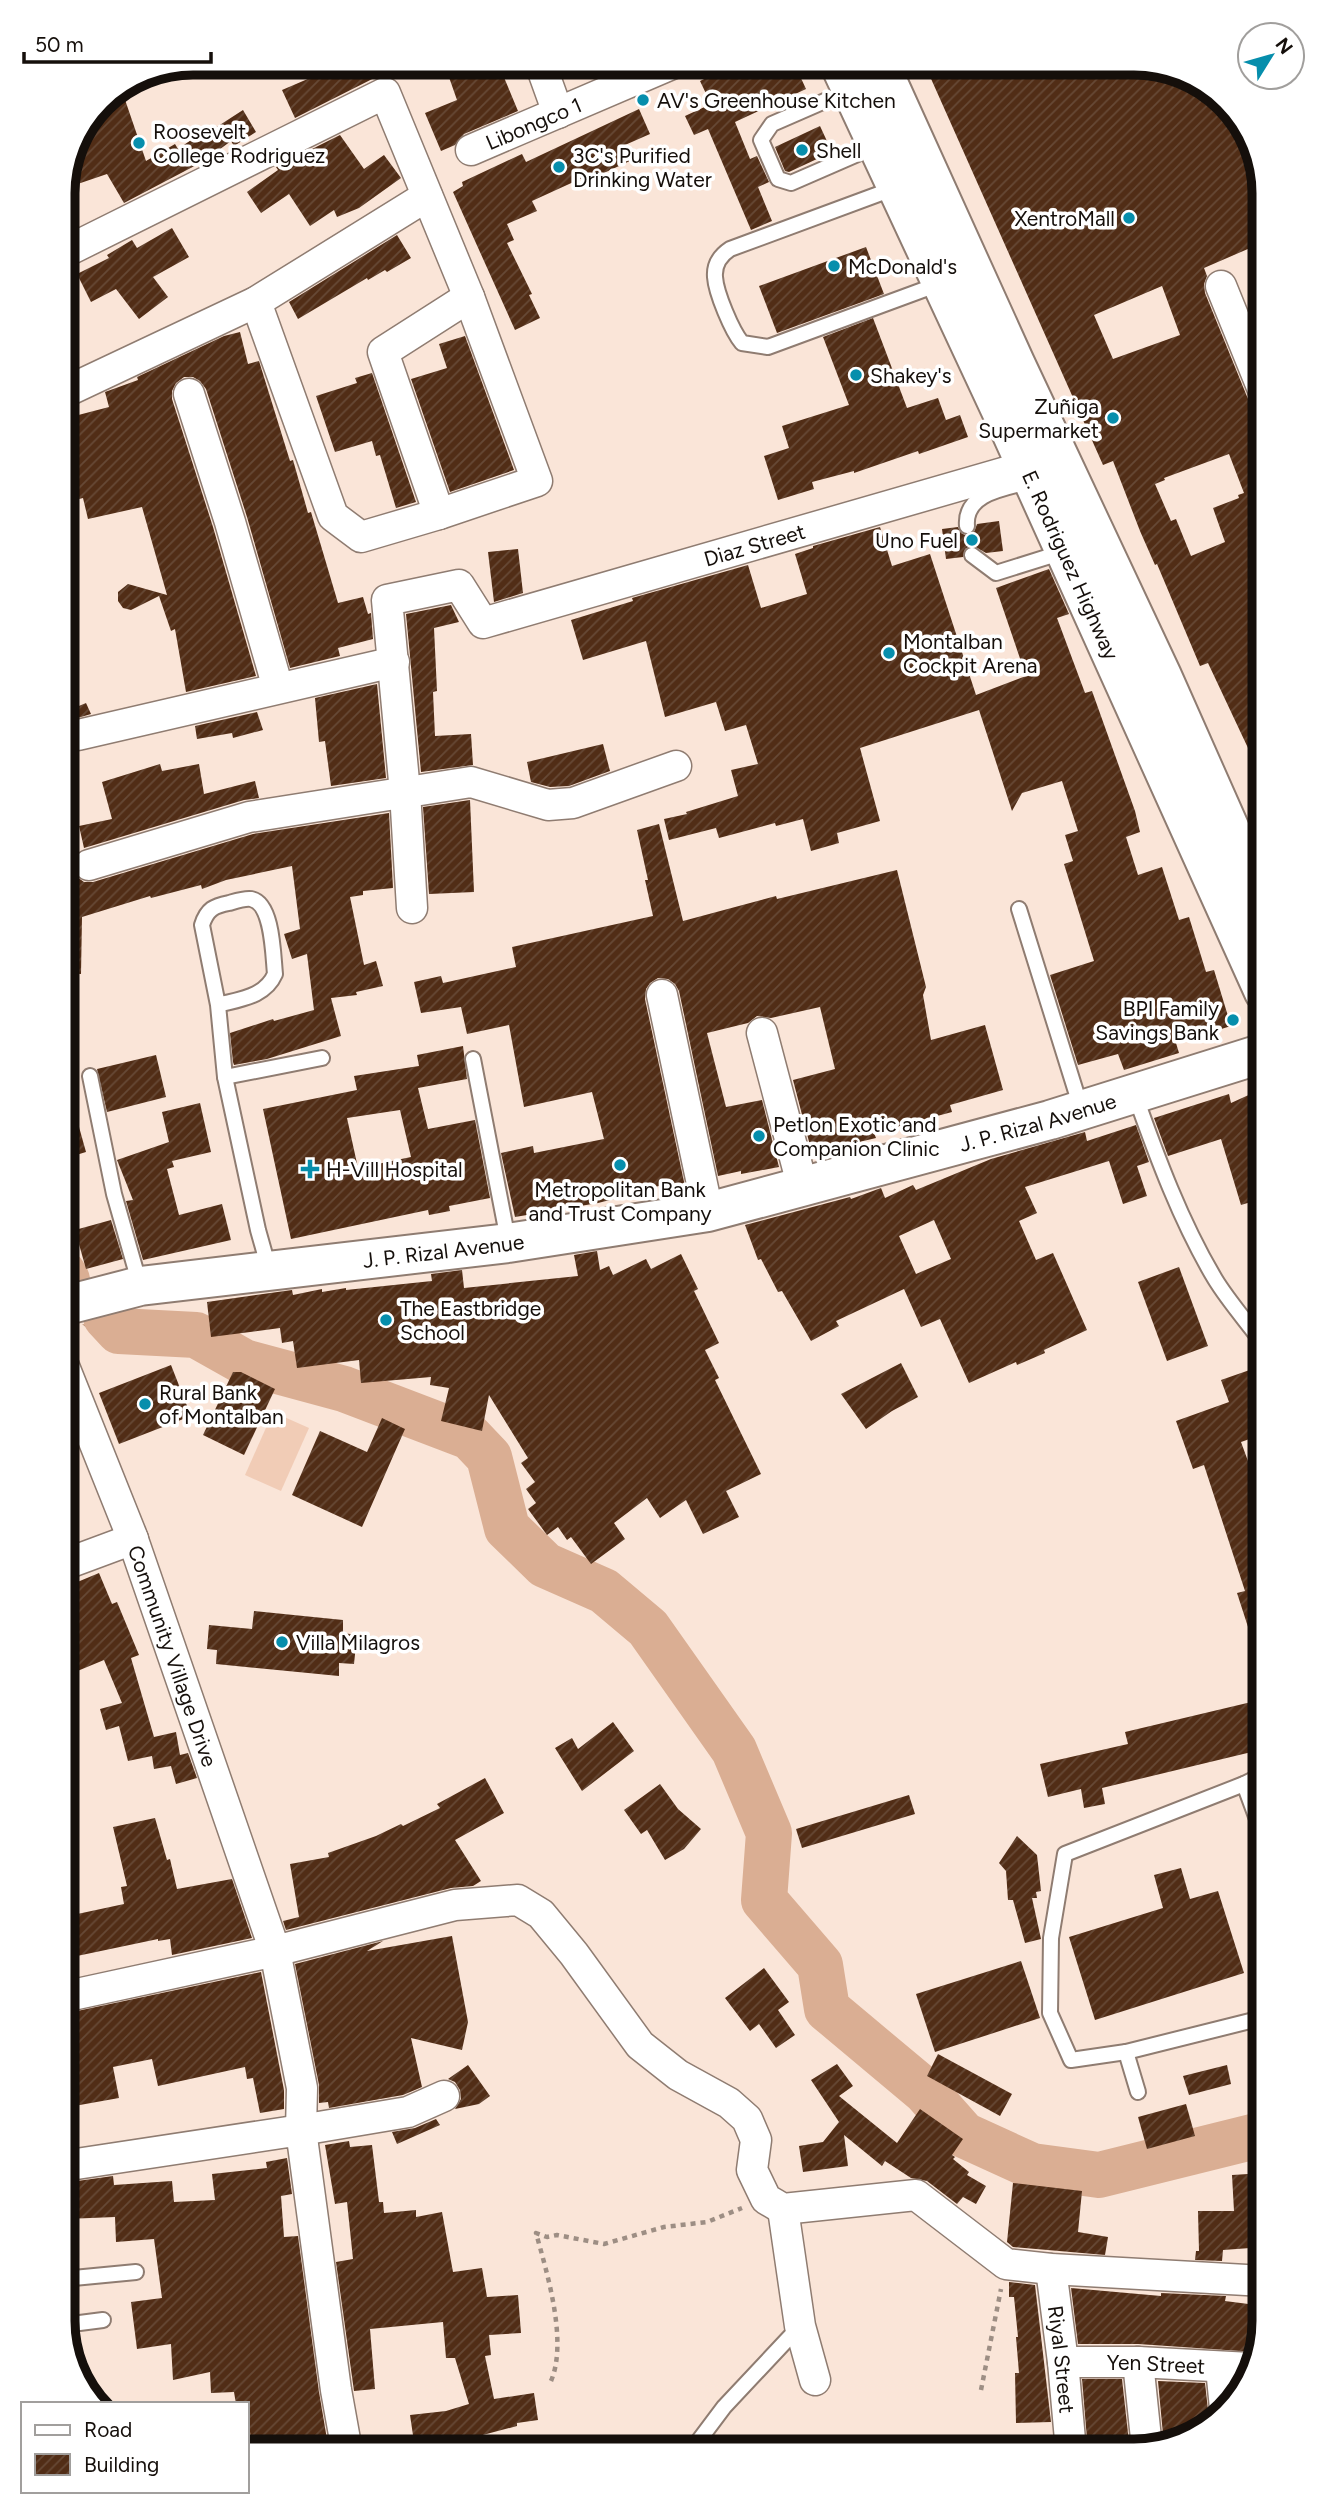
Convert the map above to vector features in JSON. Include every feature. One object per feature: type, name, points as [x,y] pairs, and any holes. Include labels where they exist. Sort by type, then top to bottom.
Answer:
[{"type":"main road","name":"E. Rodriguez Highway","points":[[845,76],[896,187],[962,301],[1162,676],[1252,879]]},
{"type":"main road","name":"E. Rodriguez Highway","points":[[882,76],[962,301],[1030,473],[1252,965]]},
{"type":"main road","name":"J. P. Rizal Avenue","points":[[75,1303],[140,1286],[508,1243],[708,1212],[1081,1110],[1252,1057]]},
{"type":"street","points":[[544,75],[558,113]]},
{"type":"street","name":"Libongco 1","points":[[471,150],[645,75]]},
{"type":"street","points":[[76,248],[385,93],[468,297],[537,481],[360,537],[334,516],[256,302]]},
{"type":"street","points":[[76,387],[256,302],[427,196]]},
{"type":"street","points":[[1222,286],[1252,362]]},
{"type":"street","points":[[439,514],[383,352],[468,297]]},
{"type":"street","points":[[189,394],[230,522],[278,688]]},
{"type":"street","name":"Diaz Street","points":[[394,662],[387,600],[458,585],[483,624],[1030,473]]},
{"type":"street","points":[[78,735],[394,662],[412,908]]},
{"type":"street","points":[[89,865],[249,817],[471,782],[548,805],[573,803],[676,766]]},
{"type":"street","points":[[662,995],[708,1212]]},
{"type":"street","points":[[762,1033],[803,1188]]},
{"type":"street","name":"Community Village Drive","points":[[75,1395],[133,1539],[275,1951],[302,2088],[301,2130],[345,2438]]},
{"type":"street","points":[[75,1560],[133,1539]]},
{"type":"street","points":[[75,1994],[275,1951],[455,1905],[518,1900],[541,1914],[574,1954],[640,2045],[678,2075],[729,2103],[747,2119],[756,2140],[752,2170],[774,2204],[800,2326],[815,2380]]},
{"type":"street","points":[[75,2164],[408,2112],[444,2096]]},
{"type":"street","points":[[774,2204],[916,2195],[1006,2264],[1252,2280]]},
{"type":"street","name":"Riyal Street","points":[[1051,2269],[1070,2439]]},
{"type":"street","points":[[1138,2361],[1146,2437]]},
{"type":"street","name":"Yen Street","points":[[1063,2362],[1138,2361],[1235,2368]]},
{"type":"street","points":[[1230,2389],[1235,2368]]},
{"type":"lane","points":[[845,76],[772,124],[761,140],[778,179],[791,183],[877,145]]},
{"type":"lane","points":[[896,187],[730,248],[722,254],[715,276],[733,332],[742,343],[768,347],[962,301]]},
{"type":"lane","points":[[967,526],[968,510],[974,502],[1030,473]]},
{"type":"lane","points":[[972,555],[996,573],[1066,552]]},
{"type":"lane","points":[[218,1005],[258,994],[272,981],[275,974],[267,914],[257,901],[249,898],[213,907],[202,925],[218,1005],[225,1077],[269,1270]]},
{"type":"lane","points":[[1019,909],[1081,1110]]},
{"type":"lane","points":[[225,1077],[322,1058]]},
{"type":"lane","points":[[473,1059],[508,1243]]},
{"type":"lane","points":[[90,1076],[114,1194],[140,1286]]},
{"type":"lane","points":[[1134,1093],[1182,1213],[1216,1280],[1252,1329]]},
{"type":"lane","points":[[1250,2021],[1126,2052],[1070,2060],[1050,2013],[1051,1938],[1065,1854],[1252,1780]]},
{"type":"lane","points":[[1244,1784],[1252,1806]]},
{"type":"lane","points":[[1126,2052],[1138,2092]]},
{"type":"lane","points":[[75,2278],[136,2272]]},
{"type":"lane","points":[[75,2324],[103,2320]]},
{"type":"lane","points":[[700,2439],[724,2407],[800,2326]]},
{"type":"path","points":[[551,2381],[555,2370],[556,2322],[536,2233],[547,2237],[557,2235],[604,2244],[664,2227],[707,2222],[774,2204]]},
{"type":"path","points":[[981,2390],[1006,2264]]},
{"type":"shaded area","points":[[170,1318],[168,1336],[118,1343],[98,1338],[82,1324],[143,1326]]},
{"type":"shaded area","points":[[273,1412],[309,1428],[281,1491],[245,1475]]},
{"type":"building","points":[[317,75],[380,75],[295,118],[282,90]]},
{"type":"building","points":[[448,75],[503,75],[518,111],[464,134],[455,145],[441,151],[425,113],[457,100]]},
{"type":"building","points":[[711,76],[800,76],[806,89],[735,122],[750,159],[757,156],[769,182],[758,187],[772,221],[751,230],[708,129],[694,135],[685,116],[711,104],[700,81]]},
{"type":"building","points":[[930,76],[1142,76],[1172,81],[1212,104],[1227,121],[1243,148],[1252,193],[1252,247],[1204,268],[1207,276],[1204,284],[1205,293],[1252,404],[1252,756],[1208,663],[1200,666],[1157,564],[1155,565],[1140,531],[1113,461],[1103,465]],"holes":[[[1162,286],[1180,335],[1113,359],[1094,315]],[[1229,454],[1244,493],[1238,495],[1239,498],[1213,508],[1225,542],[1191,556],[1176,519],[1171,521],[1155,484],[1165,480],[1164,478]]]},
{"type":"building","points":[[124,98],[146,161],[175,144],[178,149],[210,127],[212,130],[243,110],[256,132],[234,146],[231,141],[204,161],[124,203],[107,174],[76,185],[79,162],[95,128]]},
{"type":"building","points":[[639,109],[650,134],[625,145],[632,160],[593,178],[591,174],[532,201],[537,211],[507,224],[514,240],[507,243],[532,294],[529,295],[540,318],[515,330],[453,192],[463,186],[462,182],[522,154],[526,162]]},
{"type":"building","name":"Shell","points":[[820,126],[832,152],[789,172],[785,171],[775,147]]},
{"type":"building","points":[[340,135],[364,169],[384,155],[401,178],[359,208],[337,217],[334,210],[310,226],[289,194],[261,213],[247,192],[278,170],[276,167]]},
{"type":"building","points":[[172,228],[189,257],[153,277],[168,297],[139,319],[116,289],[91,302],[77,274],[109,258],[107,255],[132,240],[137,248]]},
{"type":"building","points":[[397,235],[411,258],[387,272],[385,270],[368,280],[367,278],[298,319],[289,302]]},
{"type":"building","points":[[866,247],[884,294],[777,333],[759,286]]},
{"type":"building","points":[[873,318],[907,408],[938,398],[946,420],[960,415],[968,437],[854,473],[812,482],[814,489],[778,500],[764,456],[789,448],[782,426],[849,405],[823,337]]},
{"type":"building","points":[[240,332],[248,364],[259,361],[290,461],[293,460],[308,513],[311,512],[338,603],[363,597],[368,614],[371,613],[373,639],[338,648],[340,656],[290,668],[247,517],[206,389],[193,377],[184,377],[176,383],[172,399],[256,676],[186,692],[175,629],[171,631],[159,596],[131,610],[123,608],[118,601],[118,592],[128,584],[167,595],[142,507],[88,519],[83,498],[76,500],[76,416],[109,407],[105,392],[138,380],[137,377],[224,336]]},
{"type":"building","points":[[465,336],[514,470],[450,492],[411,379],[447,368],[439,344]]},
{"type":"building","points":[[372,373],[416,502],[396,508],[380,455],[376,456],[372,441],[335,452],[316,396],[357,383],[355,378]]},
{"type":"building","name":"Uno Fuel","points":[[999,521],[1003,551],[986,553],[972,545],[965,549],[963,557],[946,559],[942,529],[958,527],[961,533],[967,536],[974,532],[977,524]]},
{"type":"building","points":[[880,527],[892,566],[930,554],[976,695],[1026,676],[996,588],[1049,569],[1069,614],[1057,618],[1085,693],[1092,691],[1135,811],[1140,832],[1126,837],[1138,875],[1162,867],[1179,920],[1189,917],[1206,972],[1214,970],[1231,1026],[1176,1043],[1179,1053],[1124,1070],[1118,1054],[1078,1065],[1050,975],[1094,961],[1064,864],[1073,861],[1065,835],[1078,831],[1062,781],[1022,793],[1012,811],[979,710],[860,748],[880,821],[837,833],[839,843],[811,851],[803,819],[776,826],[775,823],[719,838],[716,828],[669,840],[664,819],[738,796],[731,770],[758,764],[746,725],[725,731],[716,702],[665,717],[646,641],[583,660],[571,620],[633,601],[632,598],[748,565],[761,608],[807,594],[795,554],[813,546]]},
{"type":"building","points":[[518,549],[523,593],[494,602],[488,552]]},
{"type":"building","points":[[451,605],[459,622],[434,628],[437,691],[433,692],[435,736],[471,734],[473,765],[421,772],[406,614]]},
{"type":"building","points":[[377,684],[386,778],[331,786],[325,741],[319,742],[315,698]]},
{"type":"building","points":[[86,703],[91,714],[76,719],[76,707]]},
{"type":"building","points":[[257,712],[263,730],[233,738],[232,733],[197,739],[195,726]]},
{"type":"building","points":[[603,744],[610,771],[569,786],[550,787],[531,782],[527,762]]},
{"type":"building","points":[[160,764],[162,771],[199,764],[204,794],[255,781],[259,798],[244,800],[84,848],[79,826],[112,819],[102,782]]},
{"type":"building","points":[[470,800],[474,892],[429,894],[423,807]]},
{"type":"building","points":[[389,813],[393,888],[363,891],[363,895],[350,897],[364,965],[376,961],[383,986],[356,992],[357,995],[331,998],[341,1036],[267,1059],[234,1065],[230,1033],[273,1019],[274,1021],[314,1010],[307,954],[292,959],[284,934],[300,929],[292,866],[226,880],[202,889],[201,885],[151,898],[150,896],[82,917],[81,974],[76,974],[76,875],[84,882],[93,882],[253,834]]},
{"type":"building","points":[[659,824],[683,921],[776,896],[777,899],[897,870],[926,987],[923,995],[931,1040],[985,1025],[1003,1090],[950,1105],[952,1112],[874,1133],[876,1138],[838,1147],[839,1150],[813,1157],[793,1080],[835,1069],[820,1007],[771,1018],[757,1016],[748,1023],[707,1033],[726,1107],[762,1100],[779,1167],[718,1176],[679,991],[668,979],[658,978],[646,989],[645,999],[686,1191],[671,1194],[669,1184],[630,1192],[630,1195],[598,1203],[515,1217],[501,1153],[533,1146],[534,1153],[604,1139],[592,1092],[524,1107],[509,1025],[467,1034],[461,1007],[421,1013],[414,982],[441,976],[443,983],[516,967],[512,947],[653,916],[637,830]]},
{"type":"building","points":[[463,1046],[467,1079],[418,1088],[428,1129],[475,1120],[490,1198],[449,1206],[450,1211],[429,1215],[428,1210],[291,1239],[263,1109],[357,1090],[354,1076],[419,1066],[417,1055]],"holes":[[[400,1110],[411,1157],[358,1168],[347,1118]]]},
{"type":"building","points":[[156,1055],[166,1097],[107,1112],[97,1069]]},
{"type":"building","points":[[1252,1093],[1252,1202],[1241,1205],[1221,1139],[1168,1156],[1154,1118],[1229,1094],[1231,1103]]},
{"type":"building","points":[[200,1103],[211,1152],[172,1161],[174,1167],[167,1169],[179,1215],[222,1204],[231,1240],[143,1260],[126,1201],[133,1200],[117,1160],[169,1142],[162,1112]]},
{"type":"building","points":[[76,1115],[86,1152],[76,1155]]},
{"type":"building","points":[[1136,1125],[1149,1162],[1137,1166],[1147,1196],[1123,1204],[1109,1161],[1025,1187],[1037,1213],[1019,1221],[1036,1260],[1053,1253],[1087,1330],[1044,1350],[1045,1353],[1017,1365],[1016,1362],[969,1383],[940,1319],[921,1327],[904,1289],[836,1321],[839,1326],[811,1341],[782,1291],[778,1292],[761,1259],[758,1260],[745,1225],[850,1197],[851,1199],[881,1188],[885,1198],[913,1185],[916,1190],[991,1159],[1085,1132],[1087,1141]],"holes":[[[934,1220],[951,1259],[916,1274],[899,1236]]]},
{"type":"building","points":[[111,1220],[123,1259],[86,1269],[76,1230]]},
{"type":"building","points":[[597,1251],[600,1270],[609,1266],[613,1275],[646,1259],[651,1269],[681,1254],[698,1289],[694,1291],[719,1343],[705,1350],[719,1378],[715,1380],[761,1474],[726,1491],[739,1517],[703,1534],[686,1500],[660,1518],[647,1498],[614,1523],[625,1539],[591,1564],[571,1537],[567,1540],[558,1527],[547,1535],[528,1509],[536,1503],[526,1489],[535,1482],[521,1463],[528,1458],[489,1395],[482,1431],[441,1421],[449,1388],[430,1385],[431,1377],[361,1383],[359,1360],[297,1368],[293,1341],[282,1343],[280,1328],[211,1337],[207,1302],[292,1290],[293,1295],[322,1289],[322,1292],[432,1281],[431,1274],[462,1270],[464,1288],[578,1276],[574,1255]]},
{"type":"building","points":[[1179,1267],[1208,1346],[1167,1361],[1138,1282]]},
{"type":"building","points":[[901,1363],[918,1397],[866,1429],[841,1394]]},
{"type":"building","name":"Rural Bank of Montalban","points":[[171,1365],[191,1416],[119,1444],[99,1393]]},
{"type":"building","points":[[1252,1369],[1252,1438],[1241,1442],[1252,1472],[1252,1639],[1237,1593],[1245,1591],[1204,1465],[1193,1469],[1176,1421],[1229,1402],[1221,1380]]},
{"type":"building","points":[[233,1372],[241,1372],[275,1389],[244,1455],[203,1435]]},
{"type":"building","points":[[382,1418],[405,1429],[362,1527],[292,1495],[320,1431],[367,1452]]},
{"type":"building","points":[[99,1573],[112,1604],[117,1602],[139,1655],[131,1658],[154,1737],[176,1732],[180,1755],[188,1753],[197,1778],[176,1784],[171,1766],[154,1769],[152,1756],[128,1761],[119,1726],[106,1730],[100,1709],[122,1703],[104,1660],[75,1672],[75,1583]]},
{"type":"building","name":"Villa Milagros","points":[[254,1611],[343,1620],[343,1633],[357,1635],[354,1664],[339,1663],[339,1676],[216,1664],[217,1650],[207,1649],[209,1625],[252,1629]]},
{"type":"building","points":[[1252,1702],[1252,1752],[1102,1788],[1105,1804],[1084,1808],[1081,1789],[1048,1797],[1040,1764],[1128,1744],[1125,1732]]},
{"type":"building","points":[[613,1722],[634,1751],[582,1791],[555,1748],[572,1738],[578,1749]]},
{"type":"building","points":[[485,1778],[504,1813],[455,1840],[481,1881],[473,1886],[451,1888],[286,1930],[283,1921],[299,1917],[290,1864],[329,1857],[328,1853],[401,1824],[403,1826],[440,1808],[437,1804]]},
{"type":"building","points":[[660,1784],[678,1809],[701,1829],[684,1849],[665,1860],[647,1830],[641,1834],[624,1810]]},
{"type":"building","points":[[909,1795],[915,1814],[802,1848],[796,1829]]},
{"type":"building","points":[[155,1818],[167,1860],[170,1859],[177,1889],[232,1879],[252,1938],[172,1955],[170,1939],[158,1939],[77,1956],[75,1914],[124,1904],[121,1887],[127,1886],[113,1827]]},
{"type":"building","points":[[1017,1836],[1037,1855],[1041,1891],[1036,1892],[1037,1898],[1032,1898],[1041,1939],[1025,1943],[1013,1900],[1008,1900],[1006,1871],[999,1863]]},
{"type":"building","points":[[1181,1868],[1190,1899],[1218,1891],[1244,1973],[1095,2020],[1069,1937],[1163,1908],[1154,1875]]},
{"type":"building","points":[[452,1936],[468,2022],[462,2050],[411,2038],[422,2087],[403,2095],[329,2108],[328,2102],[319,2103],[319,2085],[295,1964],[383,1941],[367,1951]]},
{"type":"building","points":[[1021,1961],[1040,2018],[935,2052],[916,1994]]},
{"type":"building","points":[[764,1968],[789,2002],[778,2010],[795,2035],[776,2048],[759,2024],[750,2031],[725,1998]]},
{"type":"building","points":[[261,1972],[284,2090],[284,2109],[260,2113],[253,2078],[247,2079],[245,2067],[158,2086],[152,2059],[113,2067],[119,2098],[75,2106],[75,2011]]},
{"type":"building","points":[[938,2054],[1012,2094],[1000,2116],[927,2076]]},
{"type":"building","points":[[837,2064],[853,2086],[839,2096],[897,2143],[920,2109],[963,2139],[952,2155],[955,2157],[953,2159],[969,2172],[967,2175],[986,2186],[976,2204],[963,2197],[957,2204],[927,2181],[911,2178],[885,2161],[882,2166],[844,2135],[848,2166],[803,2172],[799,2146],[823,2142],[839,2122],[811,2080]]},
{"type":"building","points":[[468,2065],[490,2096],[479,2104],[455,2109],[461,2099],[460,2090],[455,2082],[448,2079]]},
{"type":"building","points":[[1227,2065],[1231,2084],[1189,2095],[1183,2076]]},
{"type":"building","points":[[1186,2104],[1195,2136],[1147,2149],[1138,2117]]},
{"type":"building","points":[[436,2119],[440,2125],[397,2144],[392,2132],[415,2128]]},
{"type":"building","points":[[349,2141],[350,2147],[372,2145],[379,2202],[383,2202],[384,2213],[416,2210],[416,2217],[442,2212],[453,2272],[482,2268],[487,2297],[518,2295],[521,2333],[489,2335],[491,2355],[485,2356],[494,2399],[534,2393],[538,2420],[517,2423],[517,2426],[471,2438],[413,2438],[410,2415],[446,2411],[469,2404],[455,2358],[446,2358],[443,2322],[370,2329],[375,2389],[354,2391],[336,2262],[353,2259],[347,2202],[335,2204],[325,2145]]},
{"type":"building","points":[[287,2158],[292,2194],[281,2196],[284,2237],[298,2236],[327,2438],[251,2438],[248,2402],[236,2402],[234,2392],[211,2393],[210,2372],[173,2380],[171,2344],[137,2349],[131,2302],[162,2298],[154,2239],[116,2242],[115,2217],[75,2219],[75,2181],[113,2176],[114,2185],[172,2181],[174,2202],[215,2200],[212,2174],[267,2168],[266,2162]]},
{"type":"building","points":[[1252,2174],[1252,2248],[1223,2250],[1222,2261],[1195,2260],[1196,2251],[1199,2251],[1198,2211],[1234,2211],[1232,2175]]},
{"type":"building","points":[[1013,2183],[1082,2191],[1078,2232],[1108,2237],[1105,2255],[1013,2247],[1007,2242]]},
{"type":"building","points":[[1009,2282],[1035,2285],[1051,2422],[1016,2423],[1015,2373],[1019,2373],[1018,2337],[1014,2297],[1009,2297]]},
{"type":"building","points":[[1071,2288],[1161,2296],[1161,2293],[1226,2296],[1225,2301],[1252,2304],[1248,2352],[1138,2344],[1078,2344]]},
{"type":"building","points":[[1082,2379],[1122,2379],[1129,2439],[1087,2439]]},
{"type":"building","points":[[1158,2381],[1205,2383],[1209,2412],[1179,2430],[1163,2434]]},
{"type":"waterway","points":[[106,1317],[119,1331],[196,1335],[244,1362],[344,1389],[470,1437],[489,1457],[507,1528],[545,1565],[604,1591],[648,1628],[734,1750],[769,1833],[764,1900],[820,1965],[827,2009],[925,2091],[964,2135],[1032,2166],[1099,2175],[1252,2137]]},
{"type":"place","name":"AV's Greenhouse Kitchen","points":[[643,100]]},
{"type":"place","name":"Roosevelt College Rodriguez","points":[[139,143]]},
{"type":"place","name":"Shell","points":[[802,150]]},
{"type":"place","name":"3C's Purified Drinking Water","points":[[559,167]]},
{"type":"place","name":"XentroMall","points":[[1129,218]]},
{"type":"place","name":"McDonald's","points":[[834,266]]},
{"type":"place","name":"Shakey's","points":[[856,375]]},
{"type":"place","name":"Zuñiga Supermarket","points":[[1113,418]]},
{"type":"place","name":"Uno Fuel","points":[[972,540]]},
{"type":"place","name":"Montalban Cockpit Arena","points":[[889,653]]},
{"type":"place","name":"BPI Family Savings Bank","points":[[1233,1020]]},
{"type":"place","name":"Petlon Exotic and Companion Clinic","points":[[759,1136]]},
{"type":"place","name":"Metropolitan Bank and Trust Company","points":[[620,1165]]},
{"type":"place","name":"H-Vill Hospital","points":[[310,1169]]},
{"type":"place","name":"The Eastbridge School","points":[[386,1320]]},
{"type":"place","name":"Rural Bank of Montalban","points":[[145,1404]]},
{"type":"place","name":"Villa Milagros","points":[[282,1642]]}]
